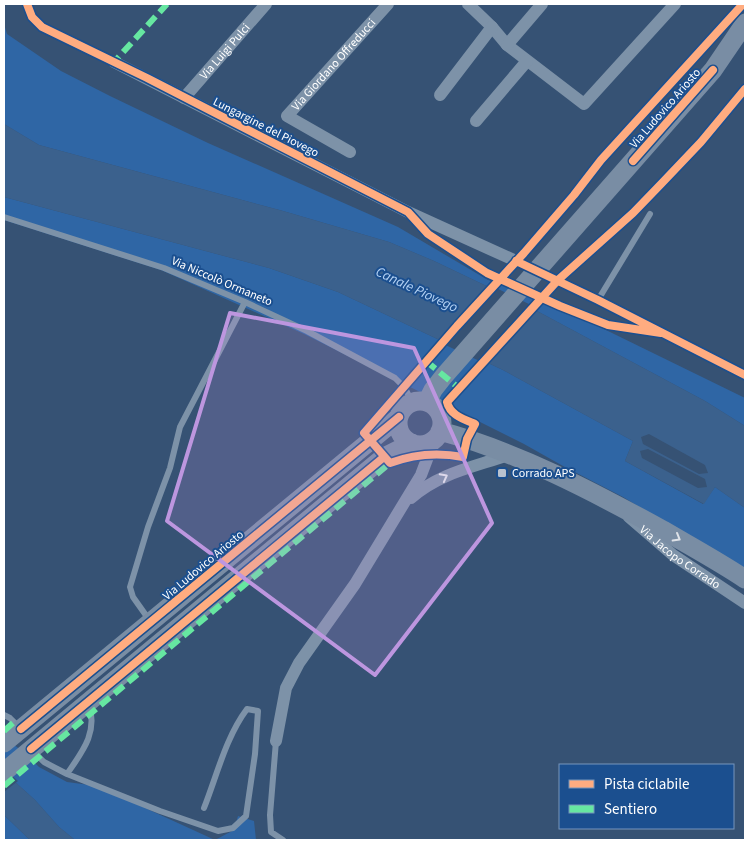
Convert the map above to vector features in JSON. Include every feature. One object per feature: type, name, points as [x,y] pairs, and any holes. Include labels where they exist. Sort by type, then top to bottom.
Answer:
[{"type":"main road","name":"Via Ludovico Ariosto","points":[[419,402],[433,390],[713,70],[745,23]]},
{"type":"main road","name":"Via Ludovico Ariosto","points":[[713,70],[745,44]]},
{"type":"main road","points":[[4,772],[384,457],[426,439],[441,422],[439,414],[434,407],[419,402],[402,410],[399,417],[399,428],[407,440],[426,439]]},
{"type":"main road","name":"Via Ludovico Ariosto","points":[[10,738],[399,417]]},
{"type":"main road","name":"Via Jacopo Corrado","points":[[426,439],[467,439],[555,474],[619,506],[745,579]]},
{"type":"street","name":"Via Luigi Pulci","points":[[184,98],[266,4]]},
{"type":"street","name":"Via Giordano Offreducci","points":[[350,152],[287,116],[388,4]]},
{"type":"street","points":[[468,4],[507,44],[584,104],[675,4]]},
{"type":"street","points":[[507,44],[542,4]]},
{"type":"street","points":[[440,95],[492,27]]},
{"type":"street","points":[[476,121],[527,61]]},
{"type":"street","name":"Lungargine del Piovego","points":[[114,62],[408,212],[516,260]]},
{"type":"street","points":[[276,742],[286,688],[299,663],[355,584],[421,475],[429,454],[426,439]]},
{"type":"street","points":[[404,504],[418,491],[449,474],[508,455]]},
{"type":"street","name":"Via Jacopo Corrado","points":[[619,506],[636,525],[673,555],[745,603]]},
{"type":"lane","points":[[598,300],[650,214]]},
{"type":"lane","name":"Via Niccolò Ormaneto","points":[[4,217],[164,268],[245,302],[307,331],[395,378],[419,402]]},
{"type":"lane","points":[[558,280],[615,309]]},
{"type":"lane","points":[[152,622],[133,597],[130,588],[132,581],[148,527],[170,468],[180,427],[245,302]]},
{"type":"lane","points":[[67,774],[82,752],[92,732],[92,712],[88,702]]},
{"type":"lane","points":[[27,753],[67,774],[160,811],[218,831],[233,828],[246,816],[255,754],[258,711],[247,709],[242,716],[230,740],[204,808]]},
{"type":"lane","points":[[4,715],[14,722],[10,738]]},
{"type":"lane","points":[[276,742],[270,815],[271,832],[283,840]]},
{"type":"highlighted area","points":[[230,313],[414,348],[492,523],[375,675],[167,521]]},
{"type":"shaded area","points":[[4,24],[7,34],[61,71],[110,96],[208,143],[398,227],[488,280],[520,288],[745,398],[745,426],[705,401],[522,303],[389,242],[283,211],[39,145],[4,124]]},
{"type":"shaded area","points":[[4,197],[269,268],[338,292],[503,370],[633,441],[625,461],[703,504],[715,487],[745,508],[745,571],[623,497],[524,444],[304,334],[161,270],[4,220]]},
{"type":"shaded area","points":[[4,735],[39,767],[67,782],[97,786],[215,840],[75,840],[59,827],[35,800],[4,772]]},
{"type":"shaded area","points":[[4,815],[30,840],[4,840]]},
{"type":"shaded area","points":[[238,816],[254,821],[256,840],[215,840],[234,830]]},
{"type":"water","name":"Canale Piovego","points":[[4,124],[39,145],[283,211],[389,242],[522,303],[705,401],[745,426],[745,508],[715,487],[704,504],[625,461],[633,441],[503,370],[338,292],[269,268],[4,197]],"holes":[[[649,434],[705,465],[708,473],[699,474],[643,444],[641,437]],[[648,449],[705,479],[707,487],[698,488],[642,458],[640,451]]]},
{"type":"water","points":[[4,772],[35,800],[59,827],[75,840],[30,840],[4,815]]},
{"type":"pier","points":[[490,285],[537,308],[486,364],[439,342]]},
{"type":"pier","points":[[4,769],[18,781],[4,792]]},
{"type":"marked path","points":[[110,60],[114,62],[167,4]]},
{"type":"marked path","points":[[426,361],[460,389]]},
{"type":"marked path","points":[[4,786],[390,463],[394,462]]},
{"type":"marked path","points":[[4,731],[14,722]]},
{"type":"cycle path","points":[[27,4],[32,17],[42,27],[147,78],[408,212],[428,234],[487,273],[608,325],[661,333]]},
{"type":"cycle path","points":[[743,4],[601,160],[574,195],[524,253],[457,326],[364,433],[390,463],[426,455],[463,457],[467,439],[475,424],[454,413],[447,402],[558,280],[633,213],[662,183],[701,142],[745,89]]},
{"type":"cycle path","points":[[633,161],[713,70]]},
{"type":"cycle path","points":[[516,261],[598,300],[745,375]]},
{"type":"cycle path","points":[[21,729],[399,417]]},
{"type":"cycle path","points":[[31,749],[384,457]]},
{"type":"place","name":"Corrado APS","points":[[502,473]]}]
